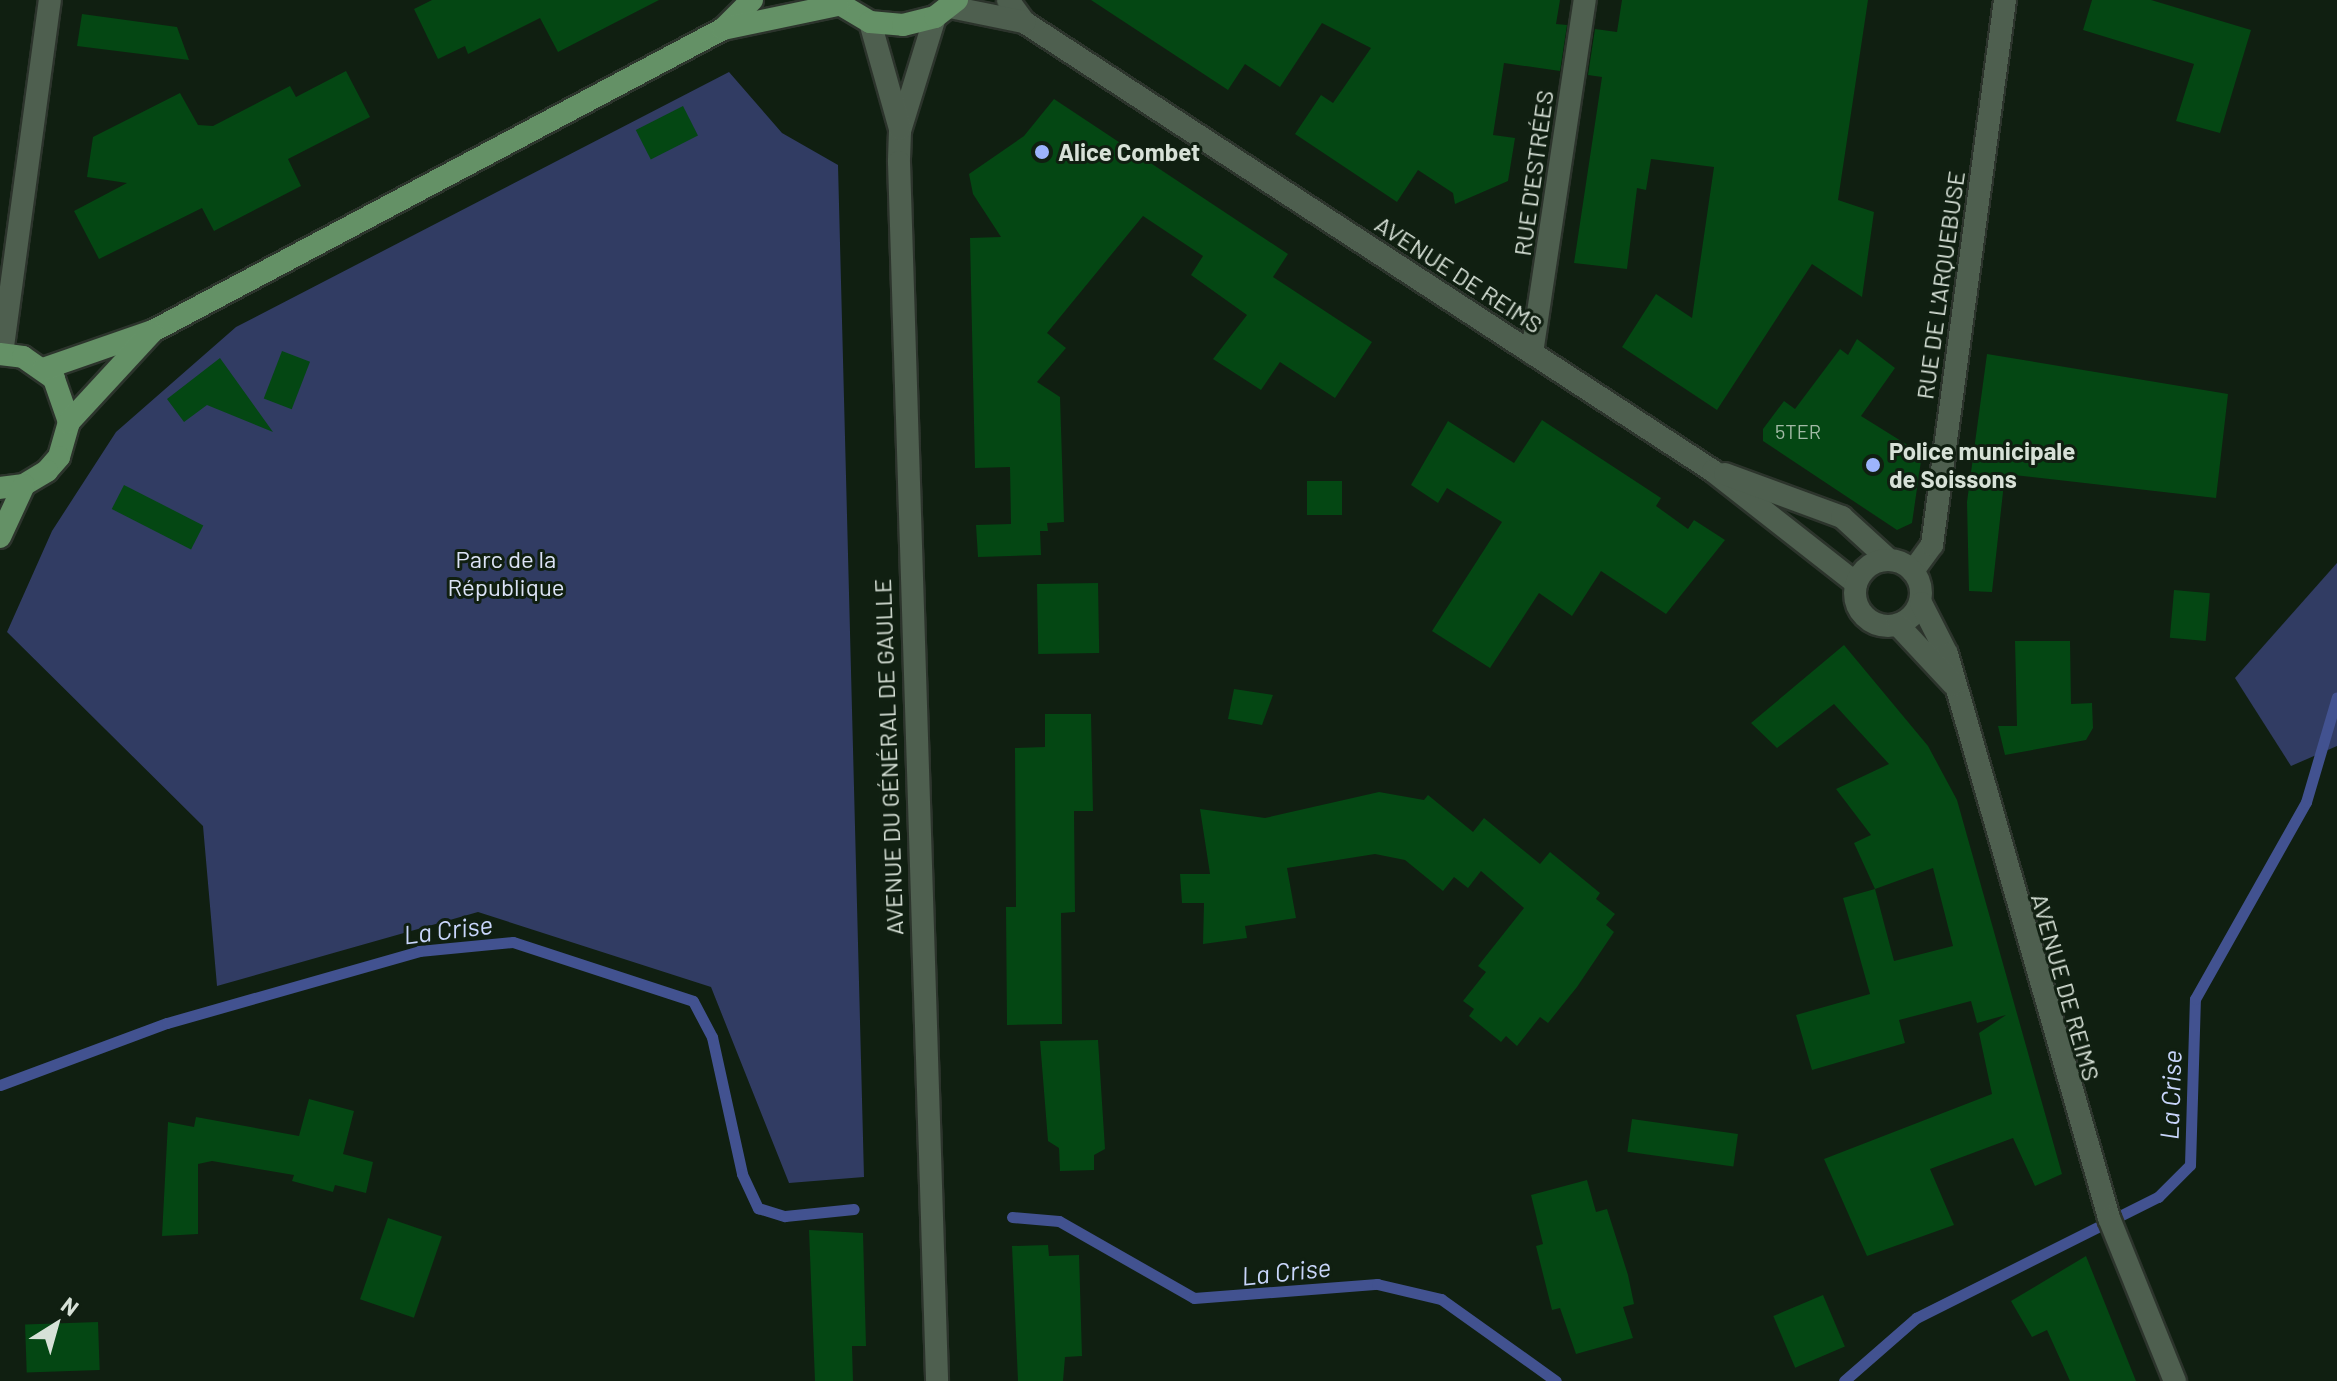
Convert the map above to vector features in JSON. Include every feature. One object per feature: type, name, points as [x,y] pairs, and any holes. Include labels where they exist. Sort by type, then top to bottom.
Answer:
[{"type":"main road","points":[[723,29],[752,0]]},
{"type":"main road","points":[[43,369],[153,331],[723,29],[835,2],[870,22],[903,25],[947,8]]},
{"type":"main road","points":[[0,537],[24,485],[59,457],[69,422],[153,331]]},
{"type":"main road","points":[[1,354],[43,369],[62,393],[69,422]]},
{"type":"main road","points":[[0,488],[24,485]]},
{"type":"street","points":[[1,354],[50,0]]},
{"type":"street","name":"AVENUE DE REIMS","points":[[1008,0],[1024,22],[1713,471],[1856,583]]},
{"type":"street","name":"RUE D'ESTRÉES","points":[[1532,353],[1585,0]]},
{"type":"street","name":"RUE DE L'ARQUEBUSE","points":[[1913,571],[1932,545],[2005,0]]},
{"type":"street","name":"AVENUE DE REIMS","points":[[947,8],[1024,22]]},
{"type":"street","name":"AVENUE DU GÉNÉRAL DE GAULLE","points":[[900,131],[947,8]]},
{"type":"street","name":"AVENUE DU GÉNÉRAL DE GAULLE","points":[[870,22],[900,131],[920,968],[937,1381]]},
{"type":"street","points":[[1713,471],[1822,507],[1866,533],[1888,559],[1913,571],[1921,603],[1898,625]]},
{"type":"street","points":[[1888,559],[1869,566],[1856,583],[1856,603],[1868,620],[1898,625],[1954,685]]},
{"type":"street","name":"AVENUE DE REIMS","points":[[1921,603],[1947,654],[2109,1218],[2175,1381]]},
{"type":"green space","name":"Parc de la République","points":[[729,72],[782,133],[838,165],[864,1177],[789,1183],[711,987],[478,912],[217,986],[203,826],[7,632],[52,531],[116,432],[236,327]]},
{"type":"green space","points":[[2337,563],[2337,746],[2291,766],[2235,678]]},
{"type":"building","points":[[432,0],[659,0],[558,52],[540,18],[468,54],[465,46],[438,59],[414,9]]},
{"type":"building","points":[[1091,0],[1560,0],[1556,24],[1567,25],[1560,71],[1504,63],[1493,135],[1515,138],[1508,181],[1455,204],[1453,193],[1418,170],[1397,202],[1295,134],[1321,95],[1333,103],[1371,48],[1322,23],[1280,87],[1245,64],[1228,90]]},
{"type":"building","points":[[1622,0],[1868,0],[1838,200],[1874,212],[1862,297],[1812,264],[1717,410],[1622,347],[1656,294],[1692,318],[1714,167],[1651,159],[1646,190],[1637,188],[1627,269],[1574,263],[1602,77],[1588,75],[1595,29],[1617,32]]},
{"type":"building","points":[[2092,0],[2151,0],[2251,30],[2220,133],[2176,121],[2194,64],[2083,30]]},
{"type":"building","points":[[82,14],[177,27],[189,60],[77,46]]},
{"type":"building","points":[[346,71],[370,117],[288,159],[301,186],[214,231],[202,208],[99,259],[74,211],[127,183],[87,177],[93,137],[180,93],[198,125],[213,126],[290,86],[296,97]]},
{"type":"building","points":[[1054,99],[1288,254],[1273,277],[1372,342],[1335,398],[1280,362],[1261,390],[1213,359],[1247,315],[1191,275],[1203,256],[1143,216],[1047,333],[1066,348],[1037,382],[1060,397],[1064,522],[1047,523],[1048,531],[1040,531],[1041,555],[978,557],[976,525],[1011,524],[1010,467],[975,468],[970,238],[1001,237],[973,194],[969,174],[1024,136]]},
{"type":"building","points":[[683,106],[698,135],[651,159],[636,130]]},
{"type":"building","points":[[1857,339],[1895,368],[1861,416],[1922,454],[1912,523],[1897,530],[1763,441],[1763,429],[1784,401],[1795,409],[1840,349],[1848,355]]},
{"type":"building","points":[[282,351],[310,362],[292,409],[264,399]]},
{"type":"building","points":[[1987,354],[2228,394],[2216,498],[2005,474],[1992,592],[1969,591],[1967,502]]},
{"type":"building","points":[[220,358],[273,432],[207,405],[184,422],[167,399]]},
{"type":"building","points":[[1542,420],[1661,498],[1656,506],[1688,529],[1694,520],[1725,540],[1666,614],[1601,571],[1572,616],[1539,593],[1490,668],[1432,631],[1502,522],[1447,488],[1438,503],[1411,485],[1448,421],[1514,463]]},
{"type":"building","points":[[1307,481],[1342,481],[1342,515],[1307,515]]},
{"type":"building","points":[[124,485],[203,525],[191,549],[112,509]]},
{"type":"building","points":[[1098,583],[1099,653],[1038,654],[1037,584]]},
{"type":"building","points":[[2174,590],[2210,593],[2206,641],[2170,638]]},
{"type":"building","points":[[2015,641],[2070,641],[2071,704],[2092,703],[2093,728],[2086,740],[2005,755],[1998,726],[2017,726]]},
{"type":"building","points":[[1844,645],[1928,746],[1957,800],[2062,1174],[2035,1186],[2013,1138],[1930,1169],[1954,1225],[1867,1256],[1824,1159],[1992,1094],[1979,1033],[2006,1015],[1977,1023],[1971,1001],[1899,1020],[1905,1043],[1812,1070],[1796,1015],[1870,994],[1843,898],[1875,889],[1854,843],[1871,835],[1836,789],[1889,764],[1834,704],[1777,748],[1751,723]],"holes":[[[1933,868],[1953,946],[1894,961],[1875,889]]]},
{"type":"building","points":[[1234,689],[1273,695],[1262,725],[1228,719]]},
{"type":"building","points":[[1045,714],[1091,714],[1093,811],[1074,811],[1075,912],[1061,913],[1062,1024],[1007,1025],[1006,907],[1016,907],[1015,748],[1045,747]]},
{"type":"building","points":[[1379,792],[1424,800],[1428,795],[1473,832],[1484,818],[1540,864],[1550,852],[1600,893],[1596,899],[1615,914],[1606,925],[1614,932],[1577,987],[1548,1023],[1540,1017],[1517,1046],[1506,1036],[1501,1042],[1469,1016],[1474,1009],[1463,1001],[1486,972],[1478,966],[1524,908],[1481,871],[1468,888],[1454,877],[1443,891],[1405,860],[1375,854],[1287,868],[1296,918],[1245,926],[1247,938],[1203,944],[1204,903],[1182,903],[1180,874],[1210,874],[1200,809],[1265,818]]},
{"type":"building","points":[[1098,1040],[1105,1149],[1094,1155],[1094,1170],[1060,1171],[1059,1148],[1048,1141],[1040,1041]]},
{"type":"building","points":[[309,1099],[354,1111],[343,1154],[373,1162],[366,1193],[335,1185],[333,1192],[292,1181],[294,1175],[212,1161],[198,1164],[198,1234],[162,1236],[168,1122],[194,1127],[196,1117],[299,1136]]},
{"type":"building","points":[[1632,1119],[1738,1134],[1733,1167],[1627,1152]]},
{"type":"building","points":[[1587,1180],[1596,1212],[1607,1209],[1628,1275],[1634,1304],[1623,1307],[1633,1338],[1576,1354],[1560,1308],[1552,1310],[1536,1246],[1543,1244],[1531,1195]]},
{"type":"building","points":[[388,1218],[442,1237],[414,1318],[360,1299]]},
{"type":"building","points":[[809,1230],[863,1233],[866,1346],[852,1346],[853,1381],[815,1381]]},
{"type":"building","points":[[1048,1245],[1049,1256],[1079,1255],[1082,1356],[1065,1357],[1063,1381],[1018,1381],[1012,1246]]},
{"type":"building","points":[[2086,1256],[2136,1381],[2070,1381],[2047,1330],[2032,1337],[2011,1301]]},
{"type":"building","points":[[1823,1295],[1845,1347],[1795,1368],[1773,1316]]},
{"type":"building","points":[[98,1322],[100,1370],[27,1373],[25,1325]]},
{"type":"waterway","name":"La Crise","points":[[1844,1381],[1916,1318],[2158,1197],[2190,1165],[2195,999],[2306,802],[2337,697]]},
{"type":"waterway","name":"La Crise","points":[[0,1085],[167,1023],[419,951],[513,942],[693,1001],[712,1037],[742,1174],[758,1208],[785,1216],[854,1209]]},
{"type":"waterway","name":"La Crise","points":[[1012,1217],[1059,1221],[1194,1298],[1377,1284],[1441,1299],[1556,1381]]},
{"type":"place","name":"Alice Combet","points":[[1042,152]]},
{"type":"place","name":"Police municipale de Soissons","points":[[1873,465]]}]
